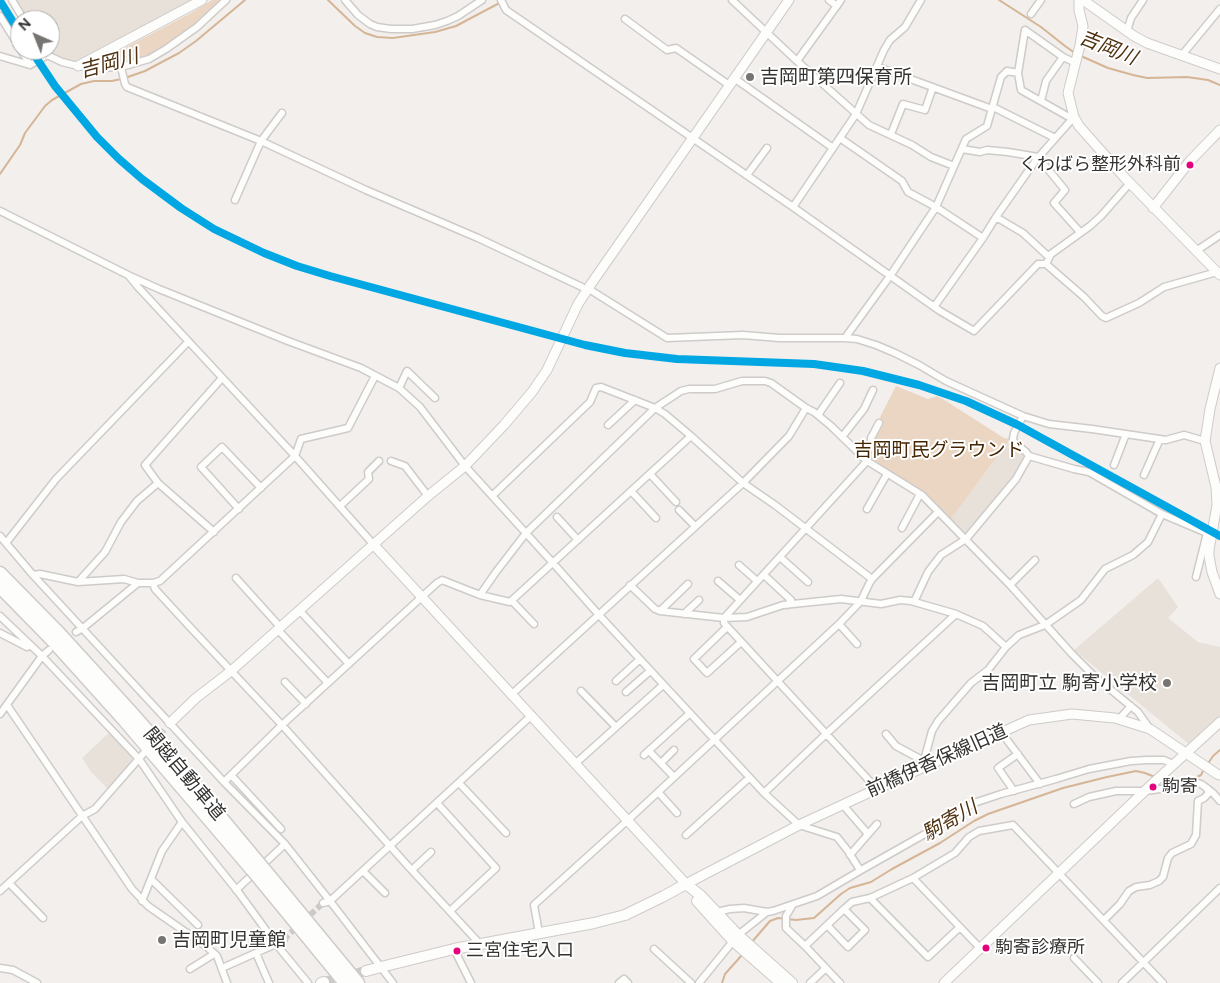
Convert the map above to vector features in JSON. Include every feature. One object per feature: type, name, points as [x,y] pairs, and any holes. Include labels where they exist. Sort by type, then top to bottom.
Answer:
[{"type":"highway","name":"関越自動車道","points":[[0,573],[59,633],[175,762],[256,866],[358,983]]},
{"type":"highway","name":"関越自動車道","points":[[0,587],[52,640],[256,866]]},
{"type":"highway","name":"関越自動車道","points":[[266,878],[345,983]]},
{"type":"main road","points":[[686,884],[717,912],[736,938]]},
{"type":"main road","points":[[366,971],[454,949],[625,916],[686,884]]},
{"type":"main road","points":[[686,884],[696,900],[781,983]]},
{"type":"main road","points":[[748,949],[792,983]]},
{"type":"street","points":[[78,66],[202,0]]},
{"type":"street","points":[[58,60],[78,66],[122,70],[166,50],[197,27],[226,0]]},
{"type":"street","points":[[345,0],[358,15],[370,24],[391,29],[412,29],[429,27],[447,21],[482,0]]},
{"type":"street","points":[[501,0],[505,8],[890,276],[974,331],[1038,264],[1047,260],[1051,254],[1101,216],[1130,183]]},
{"type":"street","points":[[732,0],[869,124],[912,145],[931,157],[954,166]]},
{"type":"street","points":[[167,726],[196,698],[231,671],[428,496],[465,466],[504,426],[532,392],[547,370],[578,304],[789,0]]},
{"type":"street","points":[[798,61],[839,3],[829,0]]},
{"type":"street","points":[[793,207],[856,114],[890,40],[905,27],[921,0]]},
{"type":"street","points":[[1031,14],[1041,0]]},
{"type":"street","points":[[1079,0],[1079,10],[1083,26],[1068,93],[1074,117],[1079,126],[1130,183],[1218,274]]},
{"type":"street","points":[[1083,0],[1146,43],[1220,69]]},
{"type":"street","points":[[1126,31],[1131,18],[1143,0]]},
{"type":"street","points":[[1182,55],[1220,9]]},
{"type":"street","points":[[0,16],[10,32]]},
{"type":"street","points":[[625,19],[667,50],[676,48],[833,148]]},
{"type":"street","points":[[1074,117],[1069,117],[1021,90],[1018,73],[1025,30],[1063,57],[1076,62]]},
{"type":"street","points":[[0,56],[30,64]]},
{"type":"street","points":[[1041,101],[1046,81],[1063,57]]},
{"type":"street","points":[[27,60],[30,64]]},
{"type":"street","points":[[30,64],[35,60]]},
{"type":"street","points":[[878,66],[993,108],[1055,138]]},
{"type":"street","points":[[122,70],[127,88],[261,142],[582,286]]},
{"type":"street","points":[[845,338],[890,276],[936,207],[966,139],[987,126],[1001,77],[1007,71],[1018,73]]},
{"type":"street","points":[[891,134],[902,104],[925,110],[933,87]]},
{"type":"street","points":[[235,200],[261,142],[282,113]]},
{"type":"street","points":[[934,306],[984,238],[996,217],[1038,157],[1074,117]]},
{"type":"street","points":[[1153,208],[1190,161],[1220,130]]},
{"type":"street","points":[[840,138],[902,181],[908,192],[936,207],[984,238]]},
{"type":"street","points":[[747,175],[767,148]]},
{"type":"street","points":[[962,149],[980,152],[987,150],[1008,152],[1038,157],[1065,190],[1054,203],[1080,232]]},
{"type":"street","points":[[0,212],[168,293],[362,368],[399,388],[420,407],[465,466],[554,563],[599,616],[749,778],[799,825],[837,837],[860,870]]},
{"type":"street","points":[[996,217],[1023,233],[1047,260],[1106,318],[1139,303],[1164,287],[1218,274]]},
{"type":"street","points":[[1196,251],[1220,235]]},
{"type":"street","points":[[128,275],[686,884]]},
{"type":"street","points":[[592,291],[667,338],[743,335],[778,338],[845,338],[856,340],[876,345],[895,353],[920,365],[946,381],[1023,416],[1049,424],[1166,440],[1184,435],[1205,441]]},
{"type":"street","points":[[6,542],[56,479],[188,342]]},
{"type":"street","points":[[1196,577],[1205,555],[1217,505],[1218,488],[1205,441],[1210,409],[1218,384],[1220,368]]},
{"type":"street","points":[[399,388],[407,371],[435,398]]},
{"type":"street","points":[[33,575],[40,574],[78,582],[124,579],[138,583],[153,584],[160,581],[295,456],[301,439],[348,428],[375,376]]},
{"type":"street","points":[[214,532],[158,483],[145,465],[222,378]]},
{"type":"street","points":[[480,595],[526,534],[655,408],[681,391],[689,389],[715,389],[742,381],[759,380],[771,383],[818,415],[865,459],[920,494],[1010,584],[1072,654],[1094,676],[1138,712],[1150,729]]},
{"type":"street","points":[[818,415],[840,383]]},
{"type":"street","points":[[492,496],[590,402],[596,388],[601,387],[655,408],[665,414],[743,483],[872,578]]},
{"type":"street","points":[[842,437],[864,409],[873,390]]},
{"type":"street","points":[[608,425],[635,400]]},
{"type":"street","points":[[512,694],[743,483],[789,436],[806,408]]},
{"type":"street","points":[[1023,416],[1013,439],[1029,456],[1089,472],[1162,514],[1207,533],[1205,555],[1220,594]]},
{"type":"street","points":[[877,789],[724,623],[724,618],[806,529],[865,459],[871,447],[871,438],[879,423]]},
{"type":"street","points":[[1114,465],[1126,434]]},
{"type":"street","points":[[224,782],[282,725],[437,583],[442,580],[480,595],[510,602],[691,436]]},
{"type":"street","points":[[1144,475],[1160,439]]},
{"type":"street","points":[[239,509],[200,467],[222,447],[261,488]]},
{"type":"street","points":[[914,602],[928,572],[941,555],[966,539],[1016,479],[1029,456]]},
{"type":"street","points":[[392,461],[405,466],[428,496]]},
{"type":"street","points":[[340,506],[369,479],[368,472],[379,462]]},
{"type":"street","points":[[650,474],[676,502]]},
{"type":"street","points":[[867,509],[887,474]]},
{"type":"street","points":[[78,582],[105,552],[120,522],[137,502],[158,483]]},
{"type":"street","points":[[632,491],[656,518]]},
{"type":"street","points":[[902,528],[920,494]]},
{"type":"street","points":[[679,510],[695,526]]},
{"type":"street","points":[[539,933],[534,905],[839,624],[861,602],[872,578],[938,512]]},
{"type":"street","points":[[886,734],[896,746],[923,764],[932,731],[938,721],[971,683],[988,670],[1006,647],[1019,635],[1045,625],[1080,600],[1105,569],[1134,556],[1148,542],[1162,514]]},
{"type":"street","points":[[558,518],[578,540]]},
{"type":"street","points":[[0,536],[33,575],[83,628],[167,726],[284,844],[327,902],[393,983]]},
{"type":"street","points":[[780,557],[808,582]]},
{"type":"street","points":[[1010,584],[1035,560]]},
{"type":"street","points":[[739,565],[757,581]]},
{"type":"street","points":[[764,575],[791,600],[787,605]]},
{"type":"street","points":[[236,578],[328,684]]},
{"type":"street","points":[[718,581],[740,600]]},
{"type":"street","points":[[76,632],[138,583]]},
{"type":"street","points":[[153,584],[480,944]]},
{"type":"street","points":[[660,610],[688,584]]},
{"type":"street","points":[[630,585],[655,608],[660,610],[724,618],[747,617],[787,605],[841,599],[881,604],[900,600],[914,602],[956,614],[983,626],[1006,647]]},
{"type":"street","points":[[512,600],[534,624]]},
{"type":"street","points":[[684,614],[699,600]]},
{"type":"street","points":[[300,611],[349,664]]},
{"type":"street","points":[[764,793],[956,614]]},
{"type":"street","points":[[0,616],[141,756],[182,822],[308,983]]},
{"type":"street","points":[[839,624],[857,644]]},
{"type":"street","points":[[728,627],[694,659],[707,673],[741,642]]},
{"type":"street","points":[[0,633],[28,647],[30,645]]},
{"type":"street","points":[[0,714],[42,656],[49,650]]},
{"type":"street","points":[[616,681],[639,660]]},
{"type":"street","points":[[626,692],[650,671]]},
{"type":"street","points":[[285,682],[306,704]]},
{"type":"street","points":[[576,763],[663,685]]},
{"type":"street","points":[[581,691],[616,727]]},
{"type":"street","points":[[7,705],[132,889],[142,901],[217,956],[227,983]]},
{"type":"street","points":[[1119,719],[1131,706]]},
{"type":"street","points":[[674,777],[647,753],[689,714]]},
{"type":"street","name":"前橋伊香保線旧道","points":[[686,884],[799,825],[877,789],[923,764],[1029,720],[1072,714],[1119,719],[1150,729],[1218,774]]},
{"type":"street","points":[[327,902],[364,871],[532,715]]},
{"type":"street","points":[[944,983],[1173,764],[1220,722]]},
{"type":"street","points":[[1001,732],[1040,784]]},
{"type":"street","points":[[660,763],[674,750]]},
{"type":"street","points":[[1014,791],[998,768],[1018,754]]},
{"type":"street","points":[[0,892],[82,816],[95,809],[141,756]]},
{"type":"street","points":[[717,912],[744,908],[767,912],[792,906],[817,896],[932,830],[974,803],[1089,769],[1131,761],[1164,760],[1173,764]]},
{"type":"street","points":[[231,775],[281,829]]},
{"type":"street","points":[[686,835],[749,778]]},
{"type":"street","points":[[1074,804],[1089,797],[1116,791],[1183,786],[1195,782],[1208,789],[1220,801]]},
{"type":"street","points":[[459,783],[506,832]]},
{"type":"street","points":[[1104,920],[1120,904],[1128,891],[1159,881],[1163,877],[1168,858],[1172,853],[1191,844],[1196,835],[1198,801],[1208,794],[1208,789]]},
{"type":"street","points":[[658,792],[677,813]]},
{"type":"street","points":[[437,803],[496,868],[450,911]]},
{"type":"street","points":[[843,805],[868,834]]},
{"type":"street","points":[[142,901],[162,851],[182,822]]},
{"type":"street","points":[[850,855],[877,824]]},
{"type":"street","points":[[805,946],[852,902],[870,898],[913,878],[955,853],[969,837],[979,831],[1012,825],[1163,983]]},
{"type":"street","points":[[236,890],[284,844]]},
{"type":"street","points":[[412,870],[431,852]]},
{"type":"street","points":[[364,871],[385,893]]},
{"type":"street","points":[[913,878],[980,948]]},
{"type":"street","points":[[151,879],[198,925]]},
{"type":"street","points":[[9,883],[42,918]]},
{"type":"street","points":[[1122,983],[1220,888]]},
{"type":"street","points":[[870,898],[928,958],[960,927]]},
{"type":"street","points":[[792,906],[786,916],[786,928],[840,983]]},
{"type":"street","points":[[827,925],[848,947],[865,930],[844,909]]},
{"type":"street","points":[[699,983],[736,938],[767,912]]},
{"type":"street","points":[[222,968],[284,939]]},
{"type":"street","points":[[454,949],[471,983]]},
{"type":"street","points":[[654,949],[691,983]]},
{"type":"street","points":[[256,953],[269,983]]},
{"type":"street","points":[[190,968],[214,954]]},
{"type":"street","points":[[1074,958],[1098,983]]},
{"type":"street","points":[[0,968],[13,970],[37,983]]},
{"type":"street","points":[[810,983],[826,968]]},
{"type":"street","points":[[619,983],[624,979],[628,983]]},
{"type":"shaded area","points":[[15,0],[196,0],[75,62],[60,59],[60,10],[22,10]]},
{"type":"shaded area","points":[[1008,442],[1024,452],[1025,458],[1007,486],[966,534],[963,533],[951,519]]},
{"type":"shaded area","name":"吉岡町立 駒寄小学校","points":[[1158,578],[1178,607],[1168,618],[1198,642],[1220,647],[1220,716],[1190,745],[1074,650]]},
{"type":"shaded area","points":[[110,732],[131,754],[133,762],[109,790],[91,772],[82,758]]},
{"type":"green space","points":[[212,0],[222,0],[195,25],[154,53],[121,64],[97,65],[96,63]]},
{"type":"green space","name":"吉岡町民グラウンド","points":[[896,386],[928,399],[937,396],[1004,438],[1009,439],[951,519],[925,494],[867,457],[873,447],[873,439],[882,423],[880,417]]},
{"type":"waterway","name":"吉岡川","points":[[125,78],[145,71],[179,53],[245,0]]},
{"type":"waterway","name":"吉岡川","points":[[328,0],[365,33],[377,37],[393,38],[435,32],[456,26],[505,0]]},
{"type":"waterway","name":"吉岡川","points":[[999,0],[1041,27],[1075,53]]},
{"type":"waterway","name":"吉岡川","points":[[1081,56],[1108,68],[1147,78],[1187,77],[1208,80],[1220,85]]},
{"type":"waterway","name":"吉岡川","points":[[0,174],[20,145],[25,133],[45,106],[52,100],[81,84],[121,79]]},
{"type":"waterway","name":"駒寄川","points":[[1207,765],[1220,750]]},
{"type":"waterway","name":"駒寄川","points":[[1162,780],[1167,782],[1191,780],[1201,775],[1204,769]]},
{"type":"waterway","name":"駒寄川","points":[[751,943],[770,921],[778,918],[796,920],[814,918],[850,888],[871,882],[988,814],[1063,788],[1107,777],[1136,771],[1155,777]]},
{"type":"waterway","name":"駒寄川","points":[[722,983],[725,974],[742,955]]},
{"type":"tunnel","points":[[154,741],[165,729]]},
{"type":"tunnel","points":[[284,939],[323,903]]},
{"type":"tunnel","points":[[324,982],[366,971]]},
{"type":"transit line","points":[[0,1],[10,17]]},
{"type":"transit line","points":[[38,60],[55,86],[97,137],[142,179],[181,208],[214,229],[264,253],[330,276],[585,345],[625,353],[677,359],[814,364],[863,371],[919,385],[966,401],[1018,425],[1220,536]]},
{"type":"place","name":"吉岡町第四保育所","points":[[750,77]]},
{"type":"place","name":"くわばら整形外科前","points":[[1190,165]]},
{"type":"place","name":"吉岡町立 駒寄小学校","points":[[1167,683]]},
{"type":"place","name":"駒寄","points":[[1153,787]]},
{"type":"place","name":"吉岡町児童館","points":[[162,940]]},
{"type":"place","name":"駒寄診療所","points":[[986,948]]},
{"type":"place","name":"三宮住宅入口","points":[[457,951]]}]
